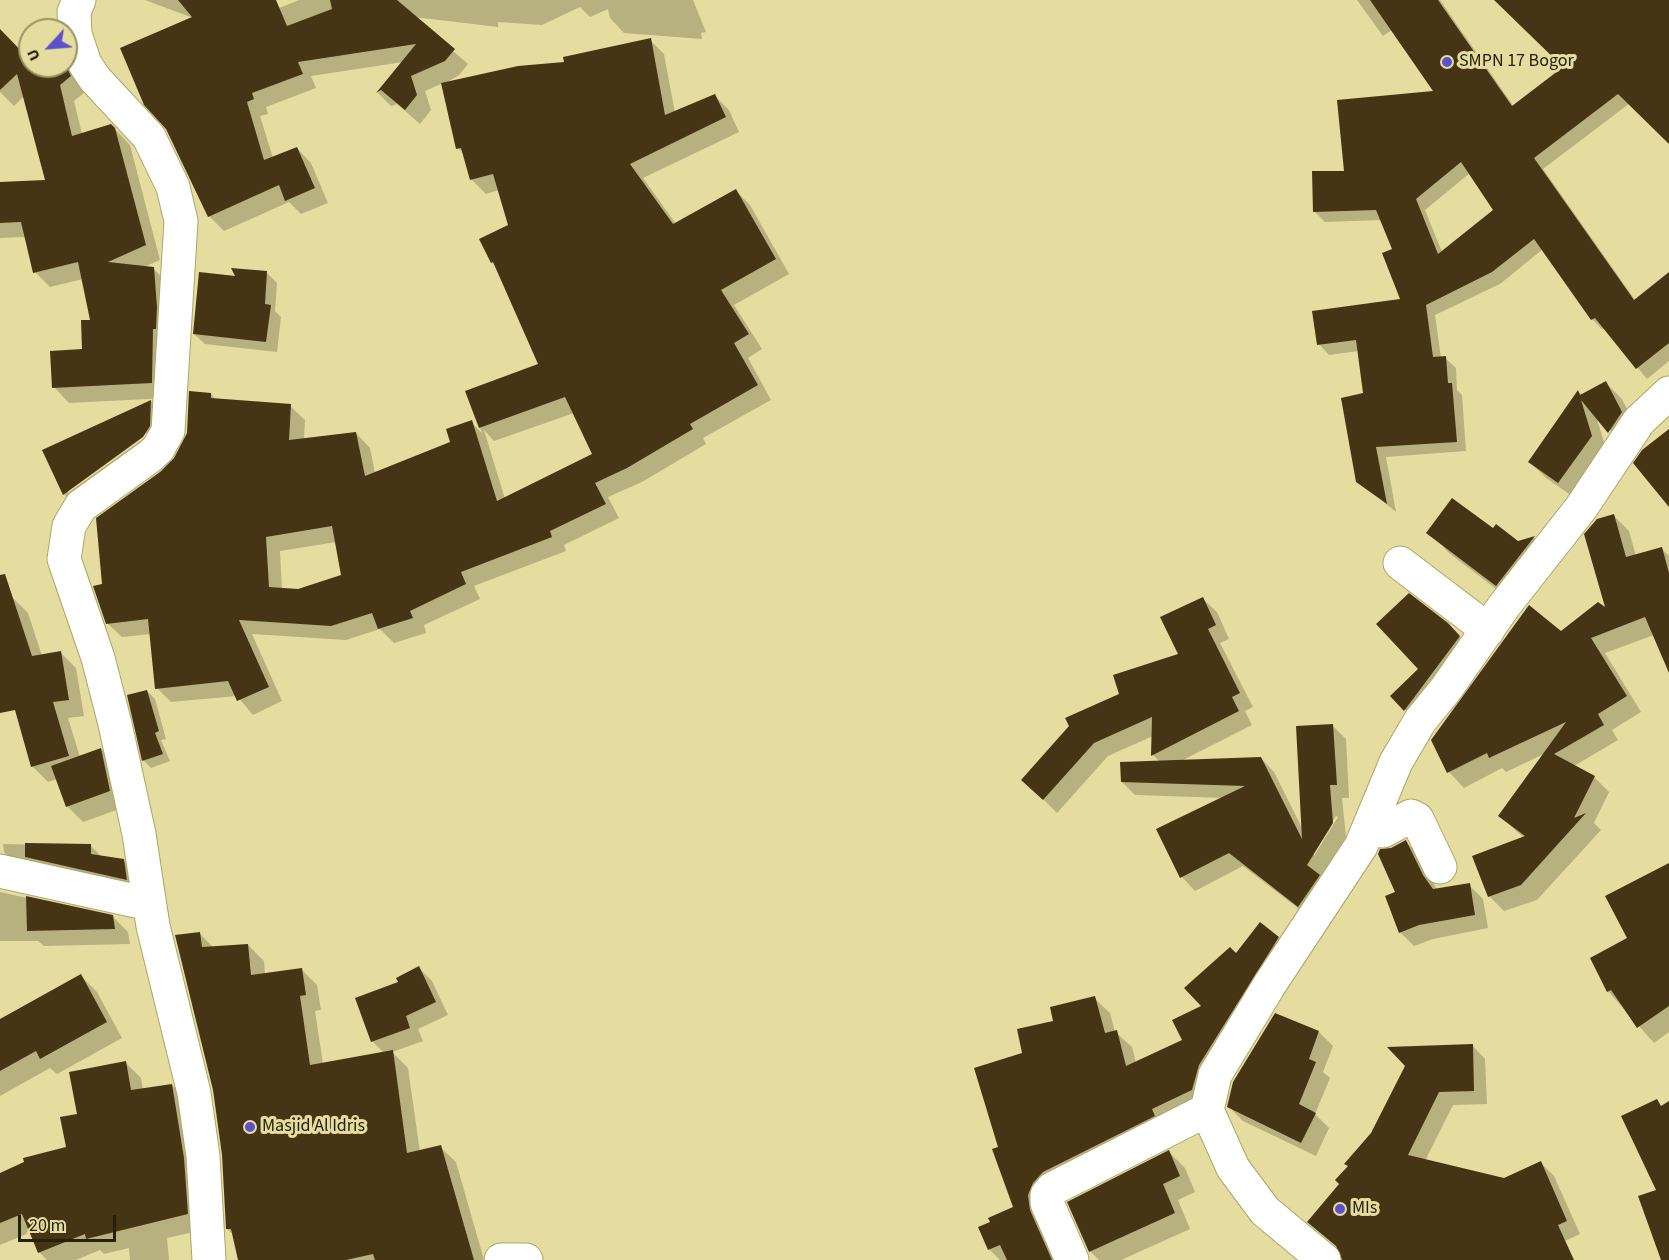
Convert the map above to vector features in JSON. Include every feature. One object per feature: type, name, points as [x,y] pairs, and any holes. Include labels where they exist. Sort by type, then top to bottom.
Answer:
[{"type":"street","points":[[79,0],[75,12],[75,34],[85,64],[95,79],[149,137],[173,187],[181,221],[168,430],[158,449],[149,457],[81,506],[69,526],[64,548],[66,569],[98,658],[118,734],[139,834],[148,904],[194,1093],[203,1156],[209,1260]]},
{"type":"street","points":[[1324,1260],[1266,1211],[1247,1188],[1220,1144],[1207,1110],[1215,1075],[1371,825],[1396,762],[1408,740],[1581,508],[1639,421],[1669,393]]},
{"type":"street","points":[[1400,563],[1488,630]]},
{"type":"street","points":[[1371,825],[1383,831],[1411,816],[1417,819],[1440,867]]},
{"type":"street","points":[[0,871],[148,904]]},
{"type":"street","points":[[1072,1260],[1047,1203],[1047,1196],[1052,1189],[1207,1110]]},
{"type":"street","points":[[501,1260],[526,1260]]},
{"type":"building","points":[[178,0],[276,0],[287,26],[332,9],[330,0],[397,0],[455,49],[445,61],[411,76],[417,95],[405,110],[381,90],[376,93],[416,44],[298,62],[303,74],[252,93],[254,99],[247,102],[264,160],[297,147],[315,188],[285,201],[279,185],[208,217],[166,129],[144,105],[120,48],[192,17]]},
{"type":"building","points":[[1370,0],[1438,0],[1512,106],[1563,67],[1494,0],[1669,0],[1669,144],[1618,94],[1534,158],[1634,300],[1669,272],[1669,343],[1636,369],[1595,318],[1591,320],[1534,239],[1492,272],[1426,305],[1433,357],[1446,356],[1448,383],[1452,383],[1457,442],[1376,447],[1387,504],[1356,482],[1341,398],[1363,393],[1356,340],[1317,345],[1312,311],[1400,299],[1382,253],[1392,249],[1376,210],[1313,212],[1312,171],[1344,171],[1337,100],[1433,91]],"holes":[[[1461,162],[1493,210],[1438,254],[1416,199]]]},
{"type":"building","points":[[0,29],[18,48],[18,78],[17,74],[0,90]]},
{"type":"building","points":[[651,38],[665,115],[715,94],[726,117],[630,164],[673,224],[736,189],[776,259],[721,290],[749,334],[734,343],[758,385],[690,424],[693,429],[627,468],[595,483],[606,504],[550,531],[552,537],[461,572],[466,584],[410,611],[413,618],[378,629],[372,613],[331,626],[239,620],[269,687],[237,701],[228,681],[155,689],[148,619],[106,624],[93,586],[102,584],[96,518],[160,472],[174,458],[187,433],[189,391],[211,393],[211,398],[291,404],[289,440],[356,432],[365,476],[450,442],[446,429],[472,420],[497,501],[592,454],[565,397],[479,428],[465,391],[538,364],[493,262],[491,263],[479,239],[508,225],[493,174],[470,180],[461,148],[456,149],[441,83],[518,66],[564,62],[563,57]],"holes":[[[332,526],[341,575],[298,589],[269,587],[266,537]]]},
{"type":"building","points":[[18,78],[69,78],[60,85],[72,136],[111,124],[115,128],[146,245],[108,262],[154,267],[157,307],[156,329],[153,329],[152,383],[52,388],[50,351],[82,349],[81,320],[90,320],[78,262],[33,273],[21,222],[0,223],[0,182],[45,180]]},
{"type":"building","points":[[231,268],[267,271],[265,304],[271,305],[266,342],[193,334],[199,272],[235,276]]},
{"type":"building","points":[[1606,381],[1622,412],[1608,433],[1581,400],[1592,436],[1558,483],[1528,462],[1578,390],[1580,395]]},
{"type":"building","points":[[151,400],[150,426],[143,437],[63,495],[42,450]]},
{"type":"building","points":[[1669,429],[1669,507],[1633,463],[1642,450]]},
{"type":"building","points":[[1452,498],[1493,528],[1496,524],[1518,541],[1535,536],[1496,586],[1426,533]]},
{"type":"building","points":[[1614,514],[1626,557],[1662,547],[1669,573],[1669,673],[1645,617],[1591,638],[1627,696],[1598,714],[1604,725],[1554,754],[1595,776],[1574,818],[1586,813],[1521,885],[1488,897],[1472,856],[1525,836],[1498,816],[1566,722],[1489,758],[1487,753],[1447,773],[1431,740],[1529,605],[1561,631],[1598,602],[1605,607],[1584,534],[1597,519]]},
{"type":"building","points":[[5,574],[32,656],[61,651],[69,700],[53,702],[69,756],[31,767],[15,710],[0,713],[0,575]]},
{"type":"building","points":[[1409,593],[1448,623],[1460,636],[1404,711],[1390,696],[1418,669],[1376,624]]},
{"type":"building","points":[[1203,597],[1216,625],[1208,629],[1240,693],[1232,697],[1239,711],[1151,756],[1152,717],[1094,743],[1043,800],[1021,780],[1069,726],[1065,718],[1119,694],[1113,675],[1178,654],[1160,617]]},
{"type":"building","points":[[147,690],[159,731],[155,733],[163,754],[142,761],[127,695]]},
{"type":"building","points":[[1333,724],[1337,785],[1330,785],[1333,823],[1307,865],[1320,875],[1298,907],[1229,853],[1180,878],[1156,829],[1245,786],[1121,782],[1120,762],[1261,757],[1302,839],[1296,726]]},
{"type":"building","points":[[101,748],[110,791],[66,807],[51,766]]},
{"type":"building","points":[[1406,840],[1423,875],[1433,889],[1470,883],[1475,915],[1419,925],[1399,933],[1385,896],[1395,892],[1378,854],[1380,849],[1391,848]]},
{"type":"building","points":[[25,843],[91,844],[91,854],[124,859],[127,880],[25,857]]},
{"type":"building","points":[[1669,863],[1669,1006],[1637,1028],[1611,990],[1607,992],[1590,958],[1627,938],[1605,896]]},
{"type":"building","points":[[26,896],[113,915],[115,929],[27,931]]},
{"type":"building","points":[[1260,922],[1279,937],[1199,1065],[1192,1090],[1152,1109],[1155,1116],[1043,1172],[1033,1183],[1028,1195],[1030,1210],[1052,1260],[1007,1260],[1000,1245],[988,1250],[978,1227],[990,1222],[988,1218],[1013,1207],[992,1149],[998,1147],[974,1068],[1022,1053],[1017,1029],[1053,1021],[1050,1007],[1095,996],[1105,1033],[1117,1030],[1126,1066],[1182,1040],[1172,1020],[1201,1006],[1184,988],[1230,947],[1236,953]]},
{"type":"building","points":[[200,932],[202,947],[248,944],[251,975],[302,968],[306,995],[300,996],[310,1065],[393,1050],[407,1153],[441,1145],[474,1260],[375,1260],[373,1254],[346,1260],[238,1260],[231,1229],[226,1229],[222,1155],[213,1090],[175,935]]},
{"type":"building","points":[[419,966],[436,1002],[406,1016],[410,1028],[371,1042],[355,998],[398,982],[396,978]]},
{"type":"building","points":[[81,974],[107,1022],[40,1059],[36,1051],[0,1071],[0,1019]]},
{"type":"building","points":[[1275,1013],[1319,1031],[1309,1059],[1316,1062],[1299,1104],[1316,1113],[1301,1143],[1227,1107],[1233,1082]]},
{"type":"building","points":[[1473,1044],[1474,1091],[1439,1092],[1408,1155],[1504,1178],[1541,1161],[1567,1221],[1558,1225],[1574,1260],[1342,1260],[1336,1246],[1307,1222],[1339,1184],[1335,1180],[1348,1166],[1344,1164],[1371,1133],[1405,1066],[1387,1047]]},
{"type":"building","points":[[126,1061],[131,1090],[172,1084],[184,1158],[188,1214],[86,1239],[85,1234],[38,1253],[22,1214],[0,1223],[0,1173],[24,1162],[23,1158],[66,1147],[60,1117],[77,1114],[69,1072]]},
{"type":"building","points":[[1657,1099],[1661,1106],[1669,1101],[1669,1260],[1661,1260],[1638,1196],[1656,1190],[1621,1116]]},
{"type":"building","points":[[1169,1150],[1180,1176],[1163,1184],[1175,1213],[1089,1252],[1067,1202]]},
{"type":"place","name":"SMPN 17 Bogor","points":[[1447,62]]},
{"type":"place","name":"Masjid Al Idris","points":[[250,1127]]},
{"type":"place","name":"MIs","points":[[1340,1209]]}]
